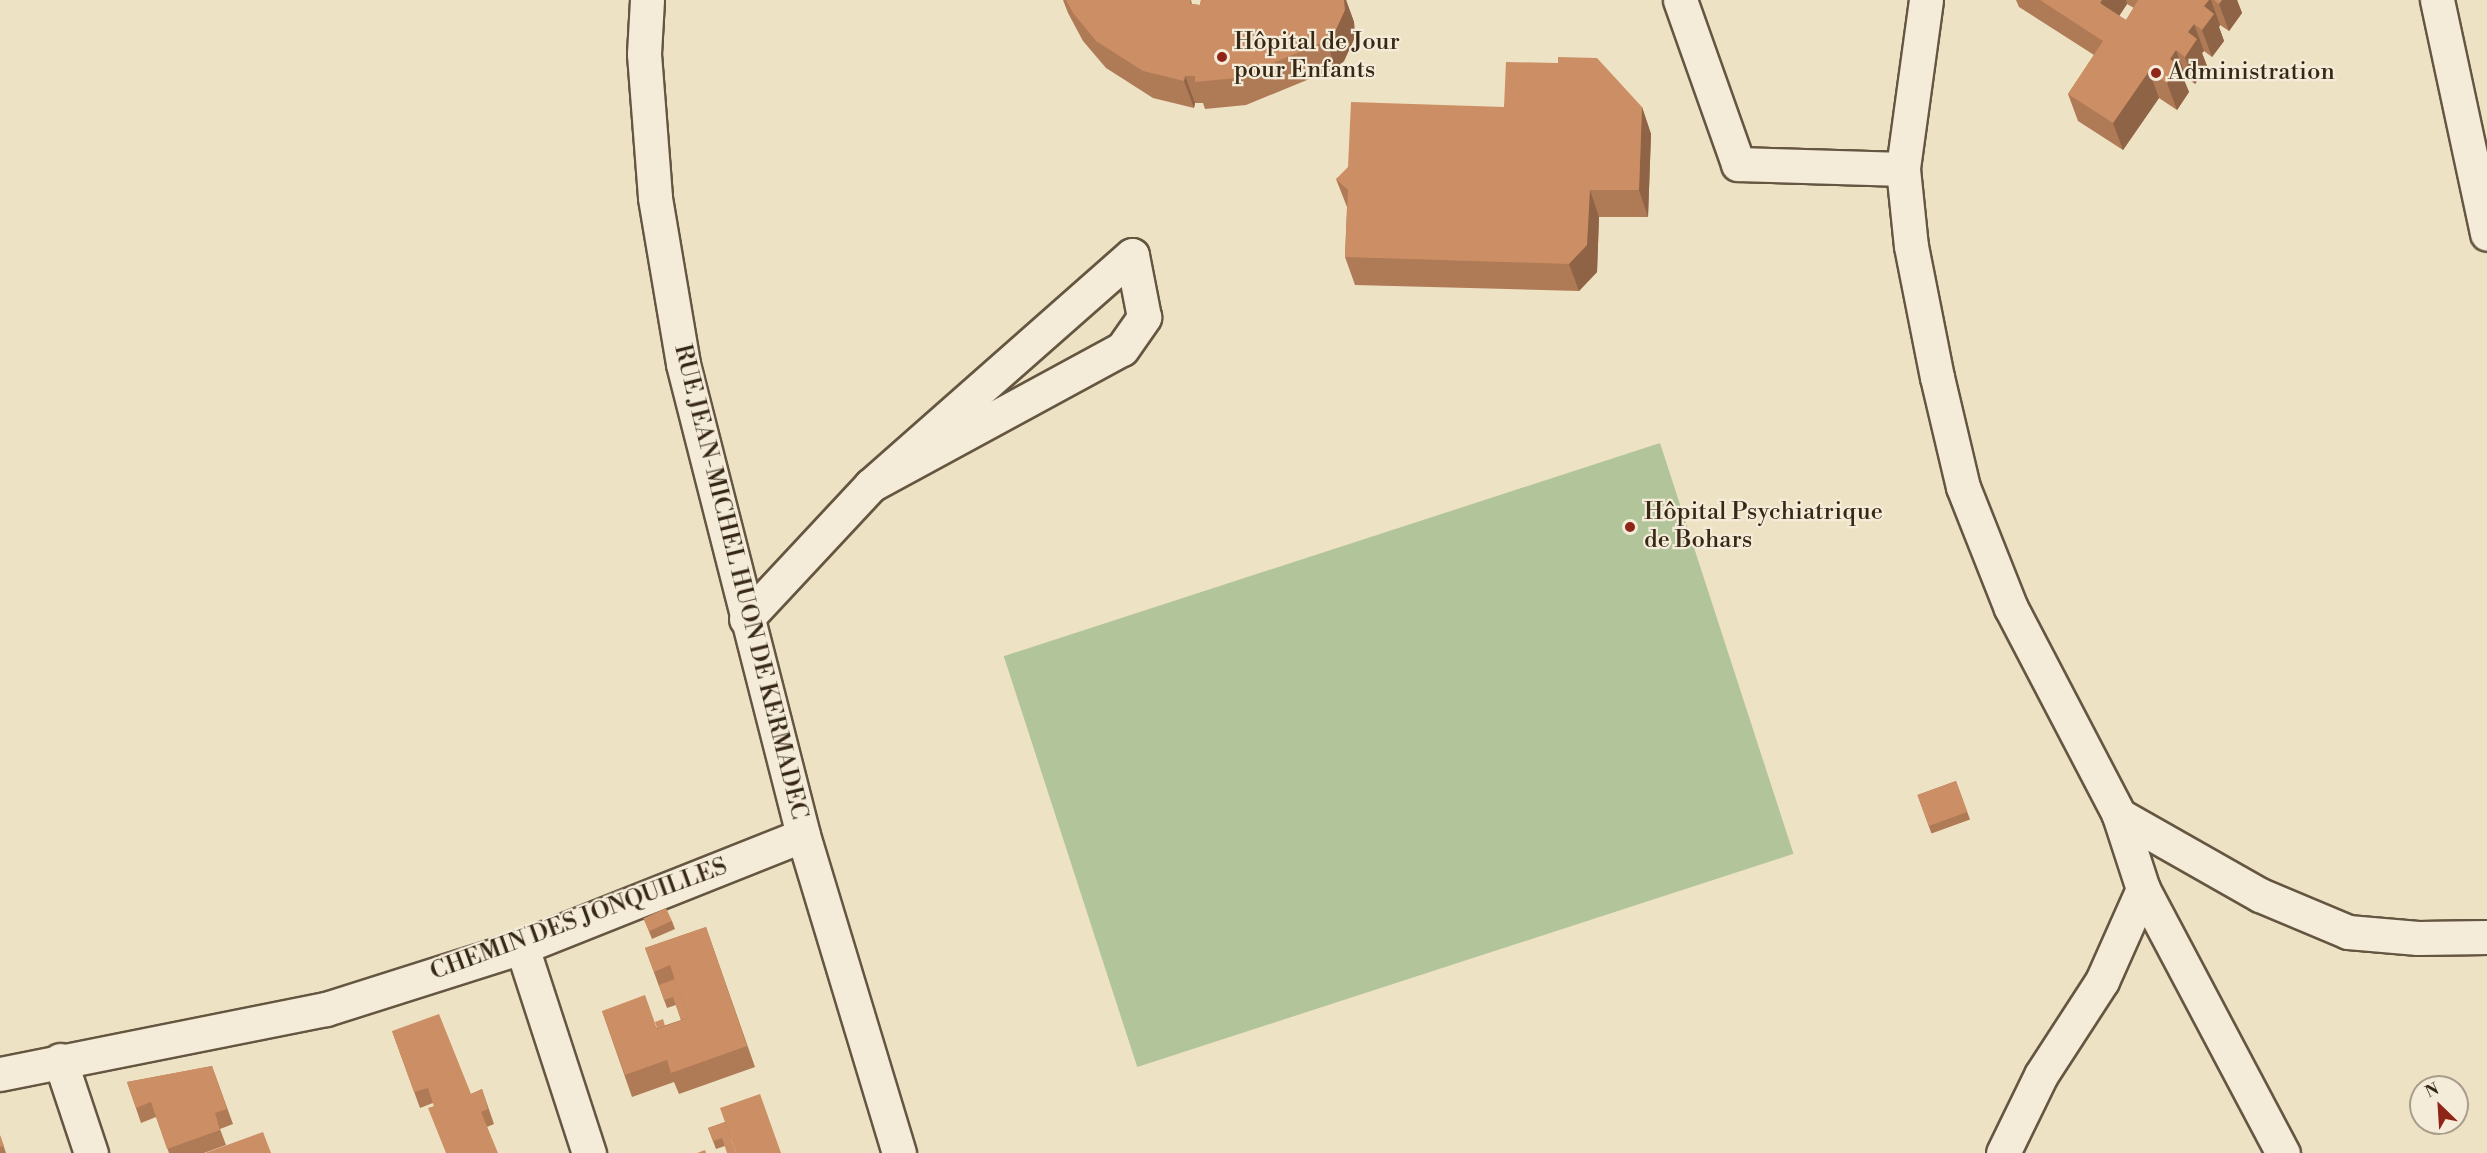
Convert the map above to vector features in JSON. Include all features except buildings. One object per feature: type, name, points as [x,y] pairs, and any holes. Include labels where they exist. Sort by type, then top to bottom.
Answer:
[{"type":"street","name":"RUE JEAN-MICHEL HUON DE KERMADEC","points":[[647,0],[644,54],[655,198],[683,364],[803,834],[899,1153]]},
{"type":"street","points":[[1680,0],[1738,164],[1903,169]]},
{"type":"street","points":[[1926,0],[1903,169],[1911,246],[1964,487],[2011,608],[2119,815],[2143,889],[2283,1153]]},
{"type":"street","points":[[2437,0],[2487,234]]},
{"type":"street","points":[[746,618],[871,485],[1132,255],[1144,316],[1122,349],[871,485]]},
{"type":"street","points":[[2119,815],[2260,895],[2348,932],[2418,938],[2487,937]]},
{"type":"street","name":"CHEMIN DES JONQUILLES","points":[[0,1074],[60,1060],[326,1010],[522,947],[803,834]]},
{"type":"street","points":[[2003,1153],[2041,1075],[2102,981],[2143,889]]},
{"type":"street","points":[[522,947],[589,1153]]},
{"type":"street","points":[[60,1060],[91,1153]]},
{"type":"green space","points":[[1660,443],[1793,854],[1137,1067],[1004,656]]},
{"type":"place","name":"Hôpital de Jour pour Enfants","points":[[1222,57]]},
{"type":"place","name":"Administration","points":[[2156,73]]},
{"type":"place","name":"Hôpital Psychiatrique de Bohars","points":[[1630,527]]}]
